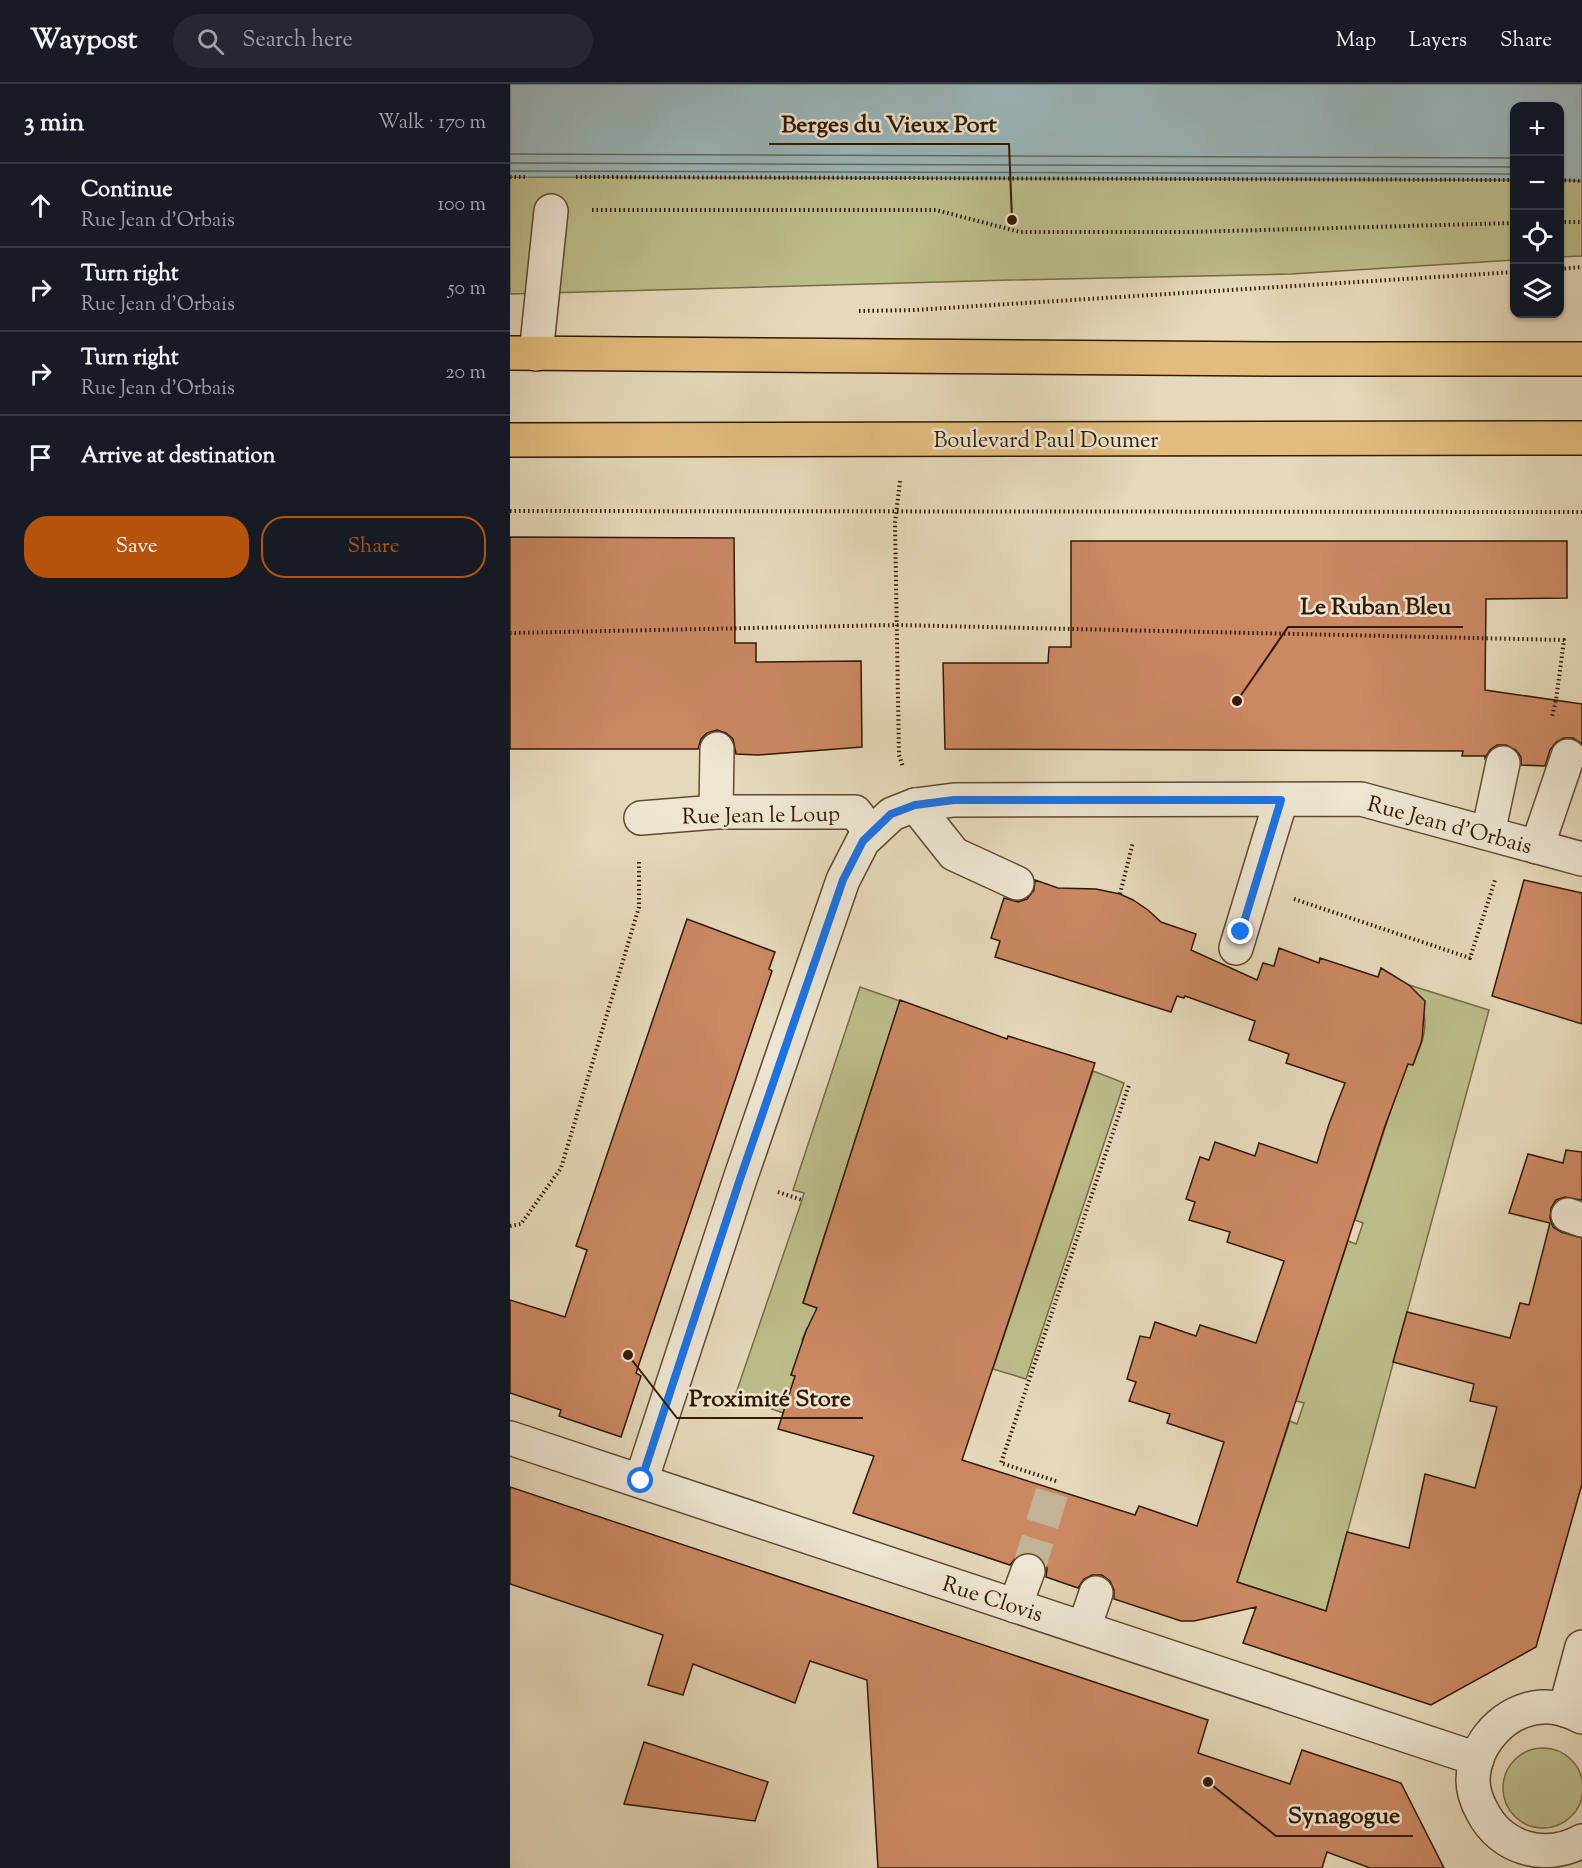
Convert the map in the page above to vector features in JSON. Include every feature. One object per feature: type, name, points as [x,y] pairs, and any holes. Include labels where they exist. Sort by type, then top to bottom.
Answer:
[{"type":"main road","points":[[523,354],[1582,359]]},
{"type":"main road","name":"Boulevard Paul Doumer","points":[[510,440],[1582,438]]},
{"type":"street","points":[[523,354],[551,211]]},
{"type":"street","points":[[716,812],[717,748]]},
{"type":"street","points":[[1511,840],[1568,756]]},
{"type":"street","points":[[1503,764],[1511,840]]},
{"type":"street","name":"Rue Jean d'Orbais","points":[[641,1481],[740,1179],[843,880],[863,841],[891,814],[915,805],[954,800],[1361,799],[1582,859]]},
{"type":"street","points":[[1236,948],[1281,800]]},
{"type":"street","points":[[915,805],[954,854],[1017,883]]},
{"type":"street","name":"Rue Jean le Loup","points":[[641,818],[716,812],[855,812],[871,833]]},
{"type":"street","name":"Rue Clovis","points":[[510,1438],[1477,1759]]},
{"type":"street","points":[[1015,1605],[1028,1571]]},
{"type":"street","points":[[1084,1628],[1096,1593]]},
{"type":"street","points":[[1582,1647],[1574,1713],[1543,1707],[1521,1711],[1501,1723],[1487,1739],[1477,1759],[1473,1781],[1477,1802],[1487,1822],[1520,1858],[1568,1848],[1582,1841]]},
{"type":"path","points":[[510,177],[534,177]]},
{"type":"path","points":[[570,177],[1510,180]]},
{"type":"path","points":[[1564,180],[1582,181]]},
{"type":"path","points":[[551,211],[649,208],[936,210],[1020,232],[1189,232],[1510,224]]},
{"type":"path","points":[[1564,222],[1582,222]]},
{"type":"path","points":[[1564,269],[1582,267]]},
{"type":"path","points":[[855,311],[914,310],[1510,272]]},
{"type":"path","points":[[510,511],[1582,512]]},
{"type":"path","points":[[895,523],[899,754]]},
{"type":"path","points":[[510,633],[896,625],[1564,640],[1556,700]]},
{"type":"path","points":[[1120,894],[1142,800]]},
{"type":"path","points":[[1291,898],[1470,958],[1511,840]]},
{"type":"path","points":[[510,1226],[521,1224],[561,1168],[639,908],[639,862]]},
{"type":"path","points":[[1056,1481],[1001,1463],[1129,1085]]},
{"type":"green space","points":[[510,177],[1510,180],[1510,260],[1291,274],[510,294]]},
{"type":"green space","points":[[1564,180],[1582,181],[1582,256],[1564,257]]},
{"type":"green space","points":[[1409,985],[1489,1010],[1326,1611],[1237,1582],[1290,1421],[1297,1424],[1304,1403],[1296,1401],[1348,1241],[1356,1244],[1363,1223],[1355,1220],[1406,1064],[1413,1065],[1423,1038],[1425,1017],[1419,1000]]},
{"type":"green space","points":[[860,987],[900,1001],[803,1302],[818,1308],[812,1330],[807,1328],[802,1340],[806,1342],[791,1375],[796,1376],[783,1413],[735,1396],[802,1200],[804,1193],[793,1190]]},
{"type":"green space","points":[[1093,1071],[1124,1083],[1026,1379],[993,1369]]},
{"type":"green space","points":[[1543,1748],[1558,1751],[1571,1760],[1580,1773],[1583,1788],[1580,1803],[1571,1816],[1558,1825],[1543,1828],[1528,1825],[1515,1816],[1506,1803],[1503,1788],[1506,1773],[1515,1760],[1528,1751]]},
{"type":"water","points":[[510,84],[1582,84],[1582,181],[1564,180],[1564,102],[1510,102],[1510,180],[510,177]]},
{"type":"building","points":[[510,537],[734,538],[735,643],[756,643],[756,662],[861,661],[862,747],[758,755],[736,754],[733,739],[717,730],[707,733],[701,739],[698,749],[510,749]]},
{"type":"building","points":[[1071,541],[1567,541],[1567,598],[1486,599],[1485,690],[1582,704],[1582,744],[1573,738],[1564,738],[1556,742],[1550,750],[1545,766],[1521,765],[1521,757],[1516,750],[1506,745],[1497,745],[1485,758],[1485,756],[1462,756],[1463,751],[945,749],[943,663],[1048,663],[1049,647],[1071,647]]},
{"type":"building","points":[[1035,880],[1058,888],[1096,889],[1120,894],[1148,910],[1161,922],[1196,934],[1191,950],[1257,980],[1263,963],[1274,966],[1279,948],[1319,963],[1320,958],[1378,977],[1381,968],[1409,985],[1425,1001],[1422,1040],[1413,1065],[1408,1064],[1385,1126],[1237,1582],[1326,1611],[1347,1532],[1409,1548],[1425,1474],[1475,1488],[1497,1407],[1470,1401],[1474,1384],[1393,1362],[1407,1312],[1510,1338],[1520,1303],[1529,1305],[1550,1223],[1509,1213],[1528,1154],[1563,1163],[1566,1150],[1582,1152],[1582,1200],[1565,1197],[1556,1200],[1551,1208],[1550,1218],[1553,1227],[1561,1232],[1582,1238],[1582,1484],[1536,1647],[1431,1705],[1243,1643],[1256,1607],[1194,1621],[1181,1621],[1114,1599],[1114,1590],[1110,1581],[1102,1575],[1092,1575],[1084,1579],[1078,1588],[1046,1577],[1047,1568],[1043,1560],[1034,1553],[1025,1552],[1017,1556],[1010,1565],[853,1513],[874,1456],[778,1429],[795,1376],[791,1375],[806,1331],[817,1308],[803,1303],[900,1000],[1007,1039],[1008,1036],[1095,1063],[962,1460],[1135,1515],[1139,1506],[1197,1526],[1224,1442],[1167,1423],[1170,1414],[1129,1401],[1136,1382],[1127,1379],[1140,1336],[1150,1338],[1155,1322],[1196,1336],[1200,1325],[1256,1343],[1284,1261],[1227,1242],[1230,1232],[1189,1220],[1195,1202],[1186,1199],[1200,1157],[1209,1160],[1215,1142],[1255,1156],[1259,1143],[1317,1163],[1345,1083],[1286,1063],[1289,1054],[1249,1040],[1255,1021],[1185,996],[1184,998],[1177,996],[1171,1012],[995,957],[1000,941],[991,938],[1004,898],[1018,902],[1027,899],[1034,890]]},
{"type":"building","points":[[1524,880],[1582,893],[1582,1024],[1492,996]]},
{"type":"building","points":[[687,919],[775,952],[769,969],[772,971],[636,1373],[641,1376],[621,1437],[559,1416],[561,1410],[510,1393],[510,1300],[565,1317],[587,1250],[576,1246]]},
{"type":"building","points":[[510,1487],[1208,1720],[1198,1753],[1290,1784],[1302,1750],[1401,1783],[1444,1868],[1370,1868],[1327,1852],[1322,1868],[878,1868],[867,1680],[810,1661],[795,1703],[693,1664],[683,1695],[648,1685],[663,1635],[510,1584]]},
{"type":"building","points":[[644,1742],[768,1782],[755,1821],[624,1804]]},
{"type":"tunnel","points":[[1028,1571],[1053,1489]]},
{"type":"place","name":"Berges du Vieux Port","points":[[1012,220]]},
{"type":"place","name":"Le Ruban Bleu","points":[[1237,701]]},
{"type":"place","name":"Proximité Store","points":[[628,1355]]},
{"type":"place","name":"Synagogue","points":[[1208,1782]]},
{"type":"route","points":[[641,1481],[740,1179],[843,880],[863,841],[891,814],[915,805],[954,800],[1281,800],[1241,932]]}]
